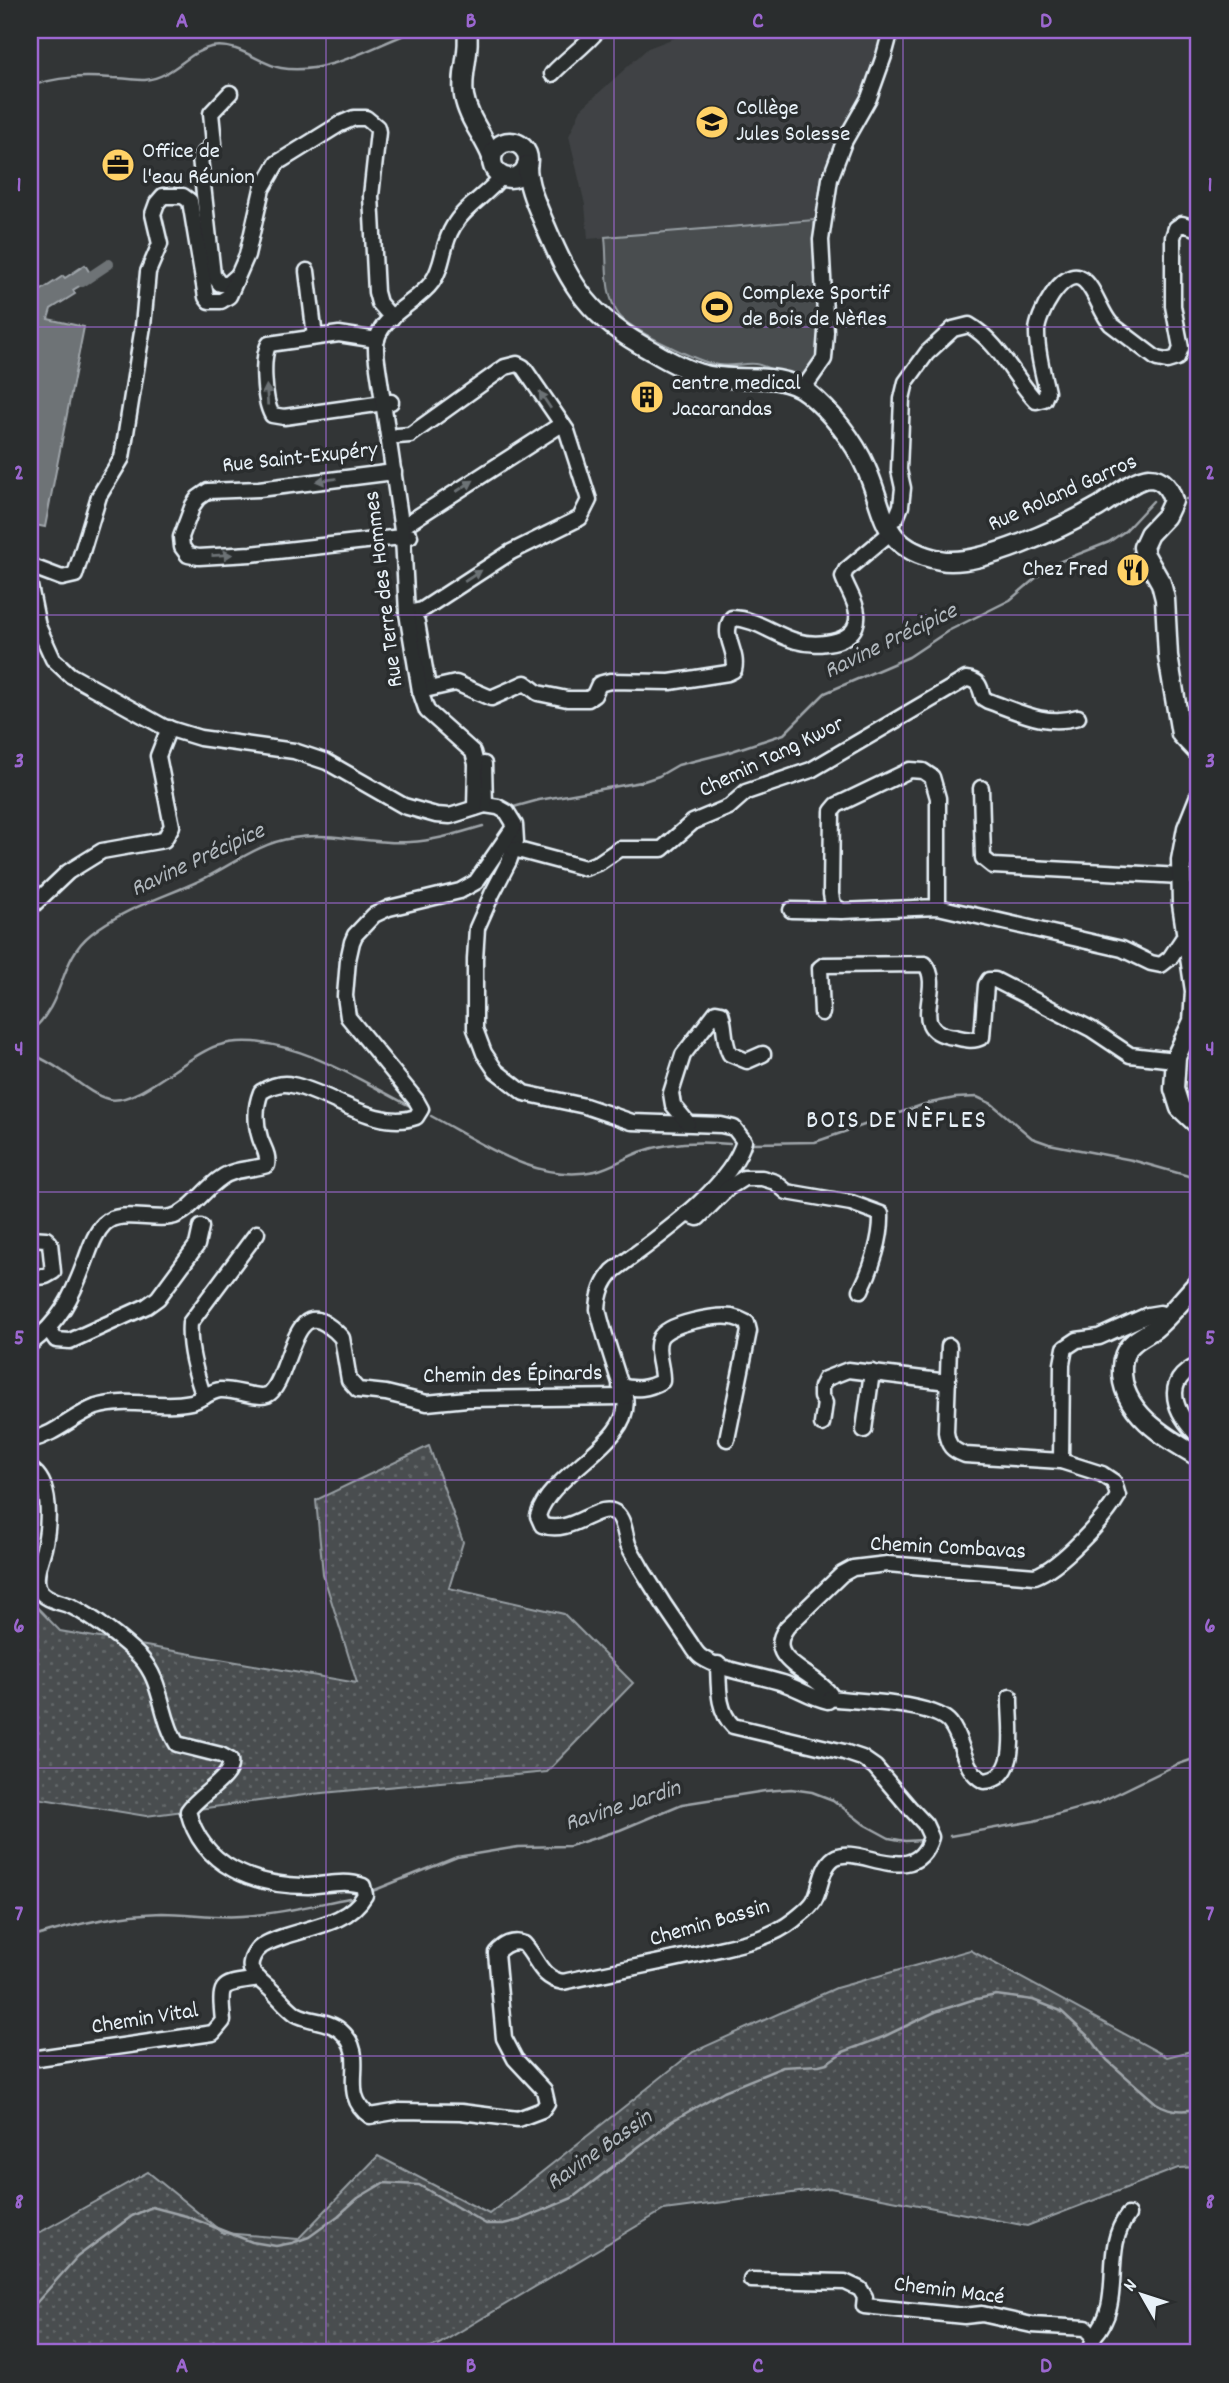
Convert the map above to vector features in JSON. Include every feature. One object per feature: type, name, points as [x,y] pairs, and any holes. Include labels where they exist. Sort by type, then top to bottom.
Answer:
[{"type":"main road","points":[[467,30],[469,41],[463,80],[464,97],[469,114],[492,158],[493,169],[514,173],[533,195],[577,291],[592,310],[625,337],[704,375],[772,380],[803,389],[824,408],[867,468],[888,528]]},
{"type":"main road","points":[[477,129],[503,143],[514,143],[524,148],[528,159],[514,173]]},
{"type":"main road","points":[[492,158],[495,149],[503,143]]},
{"type":"main road","name":"Rue Roland Garros","points":[[888,528],[907,547],[936,559],[952,562],[975,560],[1098,507],[1147,478],[1163,482],[1171,491],[1173,501],[1166,516],[1149,534],[1143,547],[1144,555],[1161,583],[1165,599],[1168,656],[1181,734],[1199,753]]},
{"type":"main road","points":[[1199,797],[1187,828],[1181,868],[1186,934],[1195,991],[1193,1021],[1175,1060],[1174,1089],[1180,1108],[1199,1126]]},
{"type":"main road","points":[[1199,1282],[1168,1316],[1131,1344],[1122,1359],[1125,1392],[1131,1404],[1154,1427],[1199,1457]]},
{"type":"street","points":[[552,74],[598,30]]},
{"type":"street","points":[[803,389],[824,359],[827,332],[821,240],[830,179],[844,142],[869,98],[891,30]]},
{"type":"street","points":[[230,93],[211,113],[214,143],[200,158],[214,275],[220,284],[228,284],[238,275]]},
{"type":"street","points":[[30,566],[62,578],[75,575],[99,496],[122,458],[144,326],[148,272],[160,244],[153,214],[163,196],[183,196],[190,201],[204,290],[209,301],[221,301],[229,296],[247,255],[262,189],[277,163],[340,124],[354,118],[366,118],[377,127],[378,132],[371,196],[376,292],[379,303],[392,318]]},
{"type":"street","points":[[388,403],[284,417],[272,415],[268,408],[264,358],[269,344],[339,334],[377,342],[380,331],[430,284],[439,268],[455,222],[514,173]]},
{"type":"street","points":[[424,689],[456,684],[491,698],[525,683],[538,693],[567,699],[588,699],[594,695],[599,684],[610,681],[670,682],[728,673],[734,670],[736,661],[727,634],[732,618],[743,619],[808,645],[841,640],[852,633],[858,620],[857,609],[844,577],[846,570],[888,528],[901,506],[902,399],[906,382],[927,352],[953,329],[969,325],[981,332],[1036,401],[1044,399],[1047,392],[1036,330],[1042,312],[1063,280],[1070,276],[1079,276],[1087,282],[1104,317],[1111,324],[1157,359],[1167,362],[1177,358],[1181,348],[1173,306],[1173,237],[1176,228],[1182,224],[1199,229]]},
{"type":"street","points":[[307,271],[314,337]]},
{"type":"street","name":"Rue Terre des Hommes","points":[[377,342],[397,436],[407,532],[411,613],[427,711],[473,752],[480,806]]},
{"type":"street","points":[[397,436],[410,435],[505,368],[517,364],[523,366],[567,431],[589,499],[584,512],[573,521],[511,552],[422,610],[411,613]]},
{"type":"street","name":"Rue Terre des Hommes","points":[[388,403],[394,472],[407,532]]},
{"type":"street","points":[[407,532],[562,424]]},
{"type":"street","name":"Rue Saint-Exupéry","points":[[394,472],[259,489],[208,491],[193,505],[181,537],[181,547],[188,555],[199,557],[251,554],[407,532]]},
{"type":"street","points":[[30,586],[38,626],[53,659],[70,675],[169,728],[200,738],[294,751],[327,762],[404,806],[436,815],[450,816],[480,806],[498,807],[507,812],[516,825],[514,849],[477,928],[475,1029],[484,1053],[495,1071],[524,1093],[585,1106],[632,1122],[688,1123],[734,1128],[744,1141],[733,1165],[686,1214],[606,1279],[599,1294],[598,1308],[623,1392],[621,1422],[613,1435],[562,1478],[540,1508],[538,1517],[542,1525],[551,1529],[574,1524],[598,1511],[610,1510],[616,1513],[629,1546],[672,1618],[699,1656],[785,1684],[818,1699],[895,1704],[940,1716],[948,1720],[956,1733],[969,1769],[984,1781],[1001,1777],[1009,1762],[1010,1697]]},
{"type":"street","name":"Chemin Tang Kwor","points":[[514,849],[586,868],[619,849],[662,849],[693,822],[729,807],[746,792],[811,770],[966,679],[979,684],[983,698],[988,701],[1041,721],[1056,722],[1078,718]]},
{"type":"street","points":[[30,908],[68,872],[102,851],[164,840],[172,826],[158,756],[169,728]]},
{"type":"street","points":[[842,911],[833,905],[831,894],[832,811],[844,800],[910,770],[923,771],[932,777],[938,797],[938,907]]},
{"type":"street","points":[[981,788],[983,858],[993,866],[1181,868],[1193,859],[1199,850]]},
{"type":"street","points":[[30,1344],[49,1330],[61,1315],[95,1235],[106,1222],[117,1217],[175,1216],[222,1177],[233,1171],[267,1165],[268,1156],[260,1139],[257,1120],[256,1104],[261,1091],[274,1085],[291,1084],[393,1120],[416,1116],[421,1109],[416,1100],[348,1017],[345,996],[352,942],[374,915],[389,908],[460,891],[476,882],[516,825]]},
{"type":"street","points":[[791,910],[938,907],[1122,949],[1161,965],[1170,958],[1186,934]]},
{"type":"street","points":[[822,1013],[820,968],[824,965],[925,964],[930,971],[928,1022],[934,1031],[943,1036],[976,1040],[982,1037],[986,985],[989,980],[995,980],[1091,1028],[1130,1055],[1175,1060]]},
{"type":"street","points":[[688,1123],[673,1105],[671,1093],[683,1055],[716,1012],[721,1013],[725,1023],[726,1047],[730,1054],[747,1061],[763,1054]]},
{"type":"street","points":[[686,1214],[698,1218],[728,1188],[744,1178],[762,1178],[775,1182],[782,1191],[851,1203],[880,1214],[881,1223],[869,1275],[861,1290]]},
{"type":"street","points":[[49,1330],[56,1340],[69,1341],[147,1306],[158,1298],[197,1245],[201,1227]]},
{"type":"street","points":[[204,1397],[195,1367],[190,1323],[257,1233]]},
{"type":"street","points":[[30,1238],[46,1239],[51,1243],[52,1272],[46,1276],[30,1278]]},
{"type":"street","points":[[948,1346],[947,1444],[965,1455],[1061,1461],[1062,1364],[1065,1348],[1077,1340],[1099,1337],[1148,1315],[1160,1313],[1168,1316]]},
{"type":"street","points":[[623,1392],[652,1387],[662,1381],[658,1344],[666,1329],[729,1316],[739,1319],[747,1323],[749,1331],[727,1439]]},
{"type":"street","name":"Chemin des Épinards","points":[[30,1440],[59,1430],[92,1409],[106,1404],[192,1402],[217,1390],[240,1390],[255,1396],[265,1396],[277,1388],[295,1338],[304,1324],[312,1320],[320,1320],[338,1332],[342,1338],[349,1380],[358,1390],[428,1403],[623,1392]]},
{"type":"street","points":[[30,1334],[49,1330]]},
{"type":"street","points":[[1199,1365],[1185,1371],[1178,1380],[1174,1393],[1185,1423],[1199,1437]]},
{"type":"street","points":[[822,1424],[825,1403],[821,1397],[821,1387],[825,1380],[848,1370],[948,1382]]},
{"type":"street","points":[[864,1430],[872,1372]]},
{"type":"street","name":"Chemin Combavas","points":[[830,1698],[823,1685],[787,1660],[779,1648],[780,1637],[787,1627],[842,1574],[861,1566],[887,1564],[1035,1576],[1048,1572],[1104,1515],[1118,1496],[1114,1482],[1061,1461]]},
{"type":"street","points":[[30,1469],[38,1474],[43,1485],[47,1517],[37,1580],[40,1591],[48,1598],[72,1607],[122,1641],[140,1658],[152,1672],[169,1732],[177,1744],[221,1755],[230,1760],[228,1775],[196,1800],[188,1811],[191,1825],[205,1845],[217,1860],[245,1877],[264,1882],[307,1886],[354,1882],[363,1886],[365,1895],[360,1904],[352,1910],[329,1922],[259,1947],[251,1960],[251,1969],[259,1979]]},
{"type":"street","name":"Chemin Bassin","points":[[259,1979],[297,2014],[342,2032],[353,2048],[354,2097],[370,2116],[400,2111],[461,2112],[518,2119],[542,2110],[547,2103],[544,2090],[515,2059],[504,2038],[496,1953],[506,1944],[519,1941],[524,1944],[546,1975],[556,1981],[635,1969],[742,1944],[786,1926],[813,1902],[833,1858],[845,1854],[880,1863],[914,1861],[923,1854],[931,1837],[925,1824],[875,1767],[862,1758],[733,1726],[725,1718],[721,1705],[718,1664]]},
{"type":"street","name":"Chemin Vital","points":[[38,2058],[213,2033],[223,2021],[220,1995],[222,1987],[259,1979]]},
{"type":"street","points":[[1090,2353],[1094,2336],[1105,2322],[1109,2310],[1116,2242],[1128,2215]]},
{"type":"street","name":"Chemin Macé","points":[[751,2280],[845,2282],[860,2289],[865,2297],[864,2306],[964,2316],[982,2314],[1032,2325],[1086,2328],[1094,2336]]},
{"type":"shaded area","name":"Collège Jules Solesse","points":[[712,30],[885,30],[873,73],[830,164],[814,220],[588,239],[585,205],[569,136],[581,109],[648,48],[677,37]]},
{"type":"shaded area","name":"Complexe Sportif de Bois de Nèfles","points":[[814,220],[820,296],[820,338],[814,367],[802,376],[755,364],[723,365],[696,358],[625,321],[610,297],[605,237]]},
{"type":"shaded area","points":[[85,265],[93,278],[73,290],[75,294],[51,309],[48,319],[84,327],[45,527],[30,524],[30,303],[31,297]]},
{"type":"shaded area","points":[[429,1446],[463,1542],[449,1588],[564,1614],[633,1683],[547,1772],[312,1794],[146,1816],[30,1797],[30,1600],[60,1631],[357,1683],[323,1574],[316,1500]]},
{"type":"shaded area","points":[[970,1950],[1167,2057],[1199,2049],[1199,2167],[1178,2168],[1027,2226],[830,2188],[664,2210],[439,2344],[415,2353],[30,2353],[30,2238],[148,2172],[223,2233],[298,2239],[378,2156],[489,2214],[693,2052],[836,1988]]},
{"type":"waterway","points":[[30,87],[71,78],[155,78],[202,50],[221,46],[240,50],[281,68],[317,67],[351,57],[418,30]]},
{"type":"waterway","points":[[82,282],[109,264]]},
{"type":"waterway","name":"Ravine Précipice","points":[[1186,499],[1199,499]]},
{"type":"waterway","name":"Ravine Précipice","points":[[510,808],[539,800],[641,782],[678,765],[784,734],[825,693],[909,657],[948,631],[1010,600],[1051,565],[1109,542],[1125,531],[1153,501]]},
{"type":"waterway","name":"Ravine Précipice","points":[[30,1032],[42,1021],[73,956],[80,944],[91,934],[116,917],[201,880],[257,850],[280,841],[308,836],[381,842],[419,841],[483,826]]},
{"type":"waterway","points":[[30,1053],[96,1094],[108,1099],[120,1099],[146,1088],[216,1046],[240,1042],[265,1043],[316,1058],[410,1106]]},
{"type":"waterway","points":[[751,1143],[815,1142],[925,1104],[977,1097],[992,1104],[1032,1138],[1049,1144],[1132,1160],[1199,1179]]},
{"type":"waterway","points":[[431,1116],[509,1158],[551,1172],[595,1171],[640,1152],[673,1144],[730,1144]]},
{"type":"waterway","name":"Ravine Jardin","points":[[950,1836],[1034,1821],[1098,1803],[1176,1765],[1199,1757]]},
{"type":"waterway","name":"Ravine Jardin","points":[[370,1892],[457,1857],[518,1847],[570,1846],[620,1830],[682,1804],[765,1791],[791,1789],[812,1792],[833,1800],[865,1825],[889,1838],[924,1840]]},
{"type":"waterway","name":"Ravine Jardin","points":[[30,1938],[112,1918],[162,1913],[255,1915],[349,1898]]},
{"type":"waterway","name":"Ravine Bassin","points":[[30,2310],[77,2257],[132,2216],[152,2207],[186,2216],[252,2242],[276,2246],[309,2237],[358,2198],[383,2183],[419,2185],[486,2224],[520,2220],[572,2198],[672,2121],[724,2091],[783,2067],[827,2063],[843,2052],[883,2037],[935,2012],[996,1995],[1033,2000],[1061,2011],[1091,2039],[1107,2060],[1156,2103],[1177,2110],[1199,2108]]},
{"type":"place","name":"Collège Jules Solesse","points":[[712,122]]},
{"type":"place","name":"Office de l'eau Réunion","points":[[118,165]]},
{"type":"place","name":"Complexe Sportif de Bois de Nèfles","points":[[717,307]]},
{"type":"place","name":"centre medical Jacarandas","points":[[647,397]]},
{"type":"place","name":"Chez Fred","points":[[1133,570]]},
{"type":"district","name":"BOIS DE NÈFLES","points":[[897,1121]]}]
